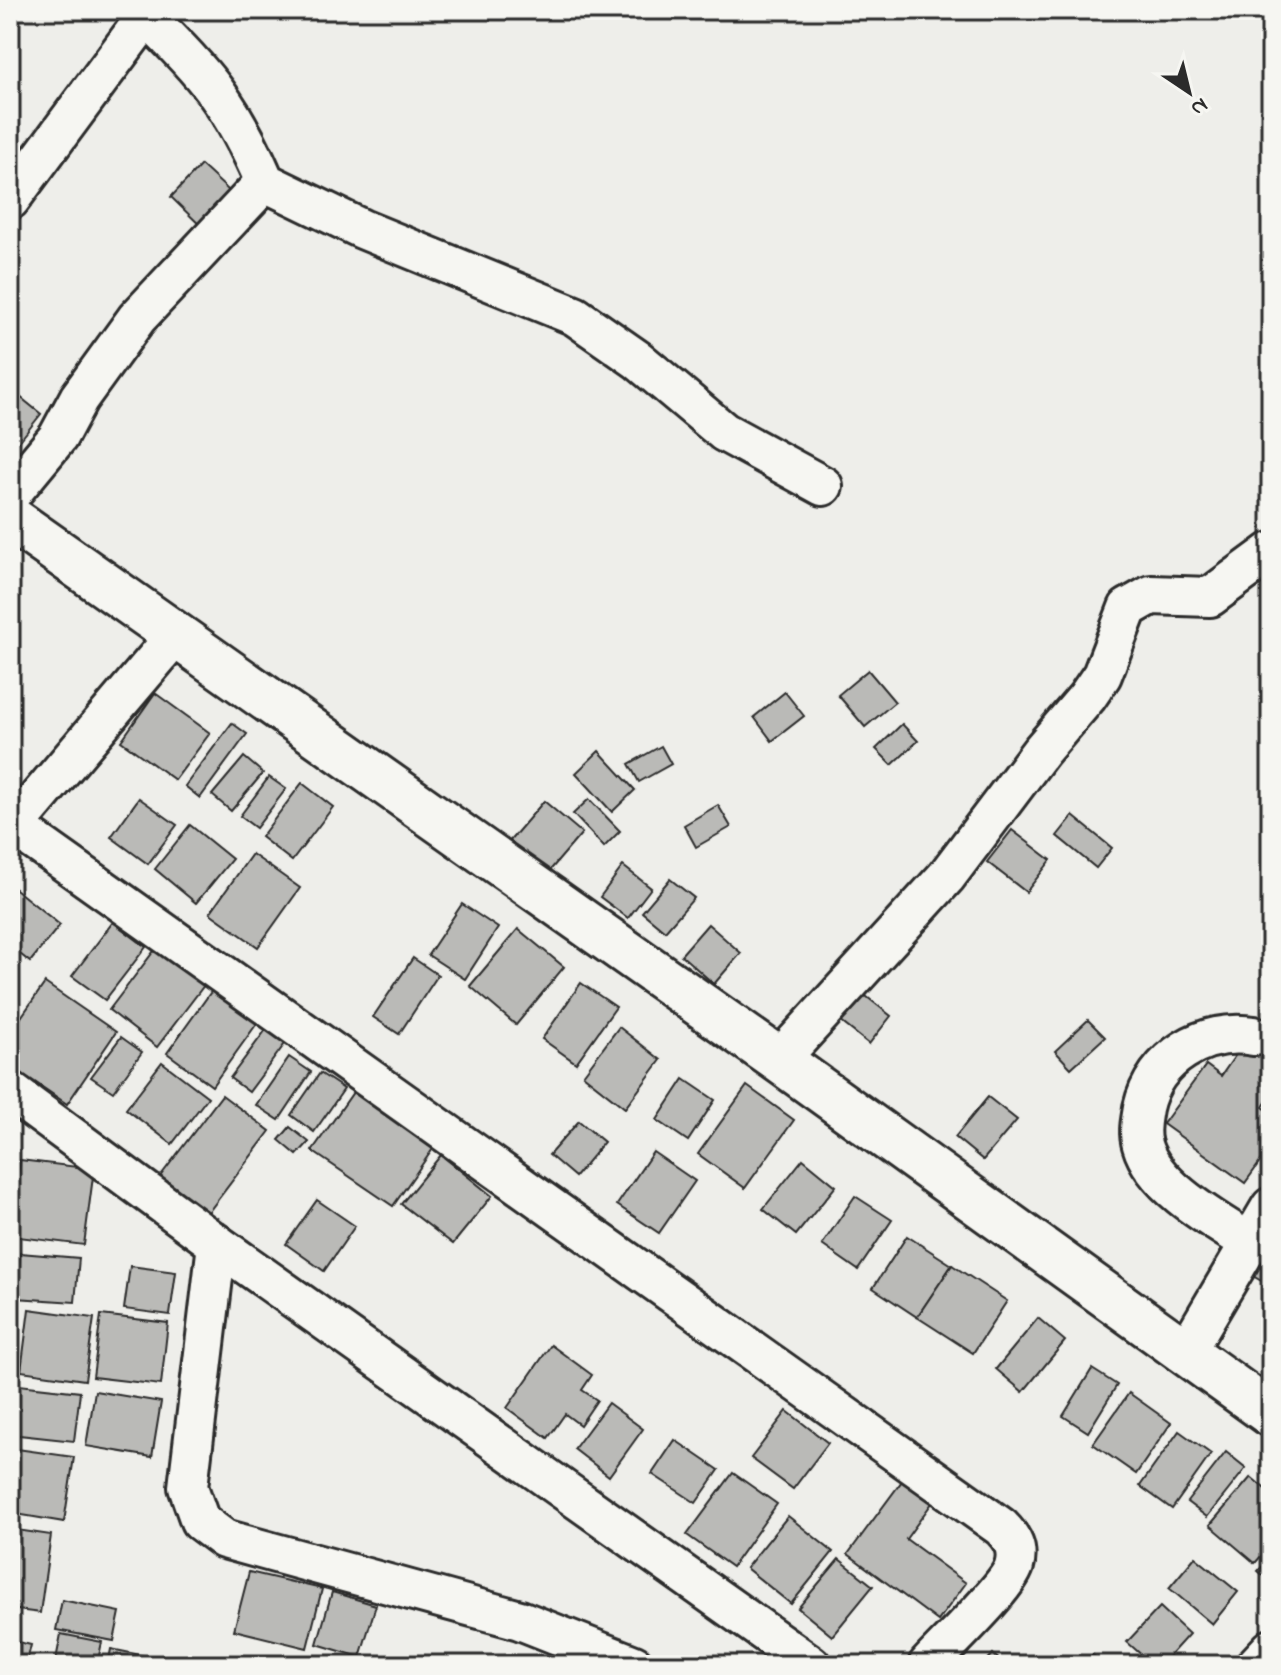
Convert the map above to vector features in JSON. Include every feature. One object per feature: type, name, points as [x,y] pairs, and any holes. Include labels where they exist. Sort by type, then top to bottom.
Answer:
[{"type":"street","points":[[10,200],[149,13],[194,62],[236,117],[265,182],[362,229],[575,316],[638,360],[724,432],[823,486]]},
{"type":"street","points":[[10,495],[58,437],[79,398],[137,318],[265,182]]},
{"type":"street","points":[[10,518],[779,1060],[1271,1414]]},
{"type":"street","points":[[779,1060],[946,877],[1087,697],[1102,675],[1128,608],[1151,595],[1210,597],[1271,552]]},
{"type":"street","points":[[177,634],[12,829],[1001,1527],[1012,1539],[1016,1550],[1011,1574],[928,1665]]},
{"type":"street","points":[[1249,1242],[1207,1216],[1167,1181],[1142,1145],[1140,1127],[1146,1096],[1159,1070],[1187,1048],[1214,1036],[1234,1033],[1254,1036]]},
{"type":"street","points":[[10,1091],[217,1244],[811,1665]]},
{"type":"street","points":[[1185,1353],[1271,1207]]},
{"type":"street","points":[[217,1244],[188,1487],[200,1521],[224,1539],[520,1620],[634,1665]]},
{"type":"street","points":[[1256,1665],[1271,1649]]},
{"type":"building","points":[[201,165],[240,201],[209,234],[171,197]]},
{"type":"building","points":[[14,392],[41,414],[10,453],[10,397]]},
{"type":"building","points":[[868,670],[895,702],[865,727],[838,695]]},
{"type":"building","points":[[785,692],[804,716],[772,741],[754,717]]},
{"type":"building","points":[[155,693],[210,733],[175,780],[121,741]]},
{"type":"building","points":[[232,723],[247,734],[200,798],[185,786]]},
{"type":"building","points":[[902,724],[918,741],[892,765],[876,749]]},
{"type":"building","points":[[661,746],[671,764],[639,782],[629,764]]},
{"type":"building","points":[[599,751],[635,790],[612,812],[576,773]]},
{"type":"building","points":[[244,757],[263,773],[231,811],[212,795]]},
{"type":"building","points":[[269,777],[286,789],[256,828],[240,816]]},
{"type":"building","points":[[302,783],[333,807],[292,861],[261,837]]},
{"type":"building","points":[[139,798],[177,825],[148,864],[111,837]]},
{"type":"building","points":[[589,799],[620,831],[604,847],[573,814]]},
{"type":"building","points":[[544,801],[582,833],[546,875],[508,843]]},
{"type":"building","points":[[718,805],[731,827],[696,847],[684,825]]},
{"type":"building","points":[[1073,816],[1112,848],[1096,868],[1057,836]]},
{"type":"building","points":[[190,825],[232,859],[196,903],[155,869]]},
{"type":"building","points":[[1012,830],[1051,860],[1026,892],[987,862]]},
{"type":"building","points":[[252,854],[300,888],[258,947],[210,913]]},
{"type":"building","points":[[623,866],[651,888],[628,918],[600,897]]},
{"type":"building","points":[[670,879],[694,898],[665,931],[642,912]]},
{"type":"building","points":[[10,885],[60,925],[30,962],[10,946]]},
{"type":"building","points":[[462,904],[498,928],[465,979],[428,955]]},
{"type":"building","points":[[113,922],[146,947],[105,1000],[72,976]]},
{"type":"building","points":[[708,924],[741,953],[714,984],[681,955]]},
{"type":"building","points":[[518,929],[564,967],[516,1025],[470,986]]},
{"type":"building","points":[[160,943],[208,980],[157,1047],[109,1010]]},
{"type":"building","points":[[413,958],[438,975],[399,1034],[373,1017]]},
{"type":"building","points":[[45,983],[116,1032],[67,1104],[10,1065],[10,1033]]},
{"type":"building","points":[[581,983],[616,1007],[576,1063],[542,1039]]},
{"type":"building","points":[[213,989],[258,1022],[212,1086],[167,1053]]},
{"type":"building","points":[[857,989],[891,1016],[869,1044],[835,1017]]},
{"type":"building","points":[[1088,1020],[1105,1037],[1071,1068],[1055,1051]]},
{"type":"building","points":[[268,1027],[287,1041],[249,1092],[230,1078]]},
{"type":"building","points":[[619,1027],[661,1060],[625,1108],[583,1075]]},
{"type":"building","points":[[121,1037],[142,1052],[113,1092],[91,1077]]},
{"type":"building","points":[[1246,1040],[1271,1058],[1271,1095],[1263,1107],[1271,1113],[1271,1147],[1245,1183],[1163,1124],[1206,1065],[1221,1076]]},
{"type":"building","points":[[289,1057],[311,1072],[279,1120],[256,1105]]},
{"type":"building","points":[[162,1062],[208,1097],[172,1144],[126,1109]]},
{"type":"building","points":[[320,1073],[344,1089],[314,1132],[291,1115]]},
{"type":"building","points":[[684,1079],[715,1100],[688,1141],[657,1120]]},
{"type":"building","points":[[747,1086],[794,1120],[745,1188],[698,1154]]},
{"type":"building","points":[[356,1088],[437,1143],[393,1206],[312,1151]]},
{"type":"building","points":[[222,1095],[270,1131],[207,1214],[159,1178]]},
{"type":"building","points":[[988,1097],[1017,1120],[983,1160],[955,1137]]},
{"type":"building","points":[[579,1121],[604,1142],[575,1177],[549,1155]]},
{"type":"building","points":[[290,1127],[309,1142],[297,1155],[279,1140]]},
{"type":"building","points":[[653,1152],[695,1181],[659,1233],[617,1205]]},
{"type":"building","points":[[441,1155],[492,1196],[453,1244],[401,1204]]},
{"type":"building","points":[[803,1159],[836,1186],[796,1235],[763,1209]]},
{"type":"building","points":[[20,1160],[94,1169],[84,1245],[10,1236]]},
{"type":"building","points":[[855,1196],[892,1220],[858,1270],[822,1245]]},
{"type":"building","points":[[317,1200],[355,1226],[324,1271],[286,1244]]},
{"type":"building","points":[[907,1236],[952,1265],[917,1317],[873,1288]]},
{"type":"building","points":[[1271,1244],[1271,1272],[1265,1283],[1244,1271]]},
{"type":"building","points":[[20,1253],[79,1258],[75,1302],[16,1298]]},
{"type":"building","points":[[952,1265],[1007,1301],[973,1353],[917,1317]]},
{"type":"building","points":[[130,1266],[176,1272],[170,1315],[124,1309]]},
{"type":"building","points":[[29,1309],[94,1318],[85,1380],[21,1371]]},
{"type":"building","points":[[101,1315],[168,1323],[161,1385],[93,1377]]},
{"type":"building","points":[[1038,1318],[1065,1341],[1023,1392],[996,1369]]},
{"type":"building","points":[[551,1345],[592,1375],[582,1390],[597,1400],[580,1425],[565,1414],[548,1438],[507,1408]]},
{"type":"building","points":[[1092,1369],[1117,1385],[1088,1432],[1063,1416]]},
{"type":"building","points":[[10,1384],[80,1392],[74,1441],[10,1434]]},
{"type":"building","points":[[95,1391],[161,1402],[152,1457],[86,1446]]},
{"type":"building","points":[[1129,1393],[1171,1423],[1136,1474],[1093,1444]]},
{"type":"building","points":[[608,1403],[643,1429],[609,1476],[574,1449]]},
{"type":"building","points":[[787,1411],[828,1443],[793,1489],[751,1458]]},
{"type":"building","points":[[1179,1431],[1211,1454],[1172,1509],[1140,1486]]},
{"type":"building","points":[[675,1440],[719,1470],[696,1503],[652,1474]]},
{"type":"building","points":[[10,1448],[74,1457],[64,1522],[10,1513]]},
{"type":"building","points":[[1226,1452],[1246,1468],[1207,1517],[1187,1502]]},
{"type":"building","points":[[733,1473],[777,1504],[732,1567],[687,1535]]},
{"type":"building","points":[[1251,1477],[1271,1494],[1271,1545],[1255,1563],[1210,1525]]},
{"type":"building","points":[[902,1481],[932,1503],[906,1539],[966,1583],[938,1621],[848,1554]]},
{"type":"building","points":[[788,1516],[833,1552],[791,1604],[746,1568]]},
{"type":"building","points":[[10,1529],[51,1535],[40,1613],[10,1609]]},
{"type":"building","points":[[1195,1557],[1238,1592],[1212,1624],[1169,1588]]},
{"type":"building","points":[[1271,1557],[1271,1582],[1258,1571]]},
{"type":"building","points":[[839,1559],[873,1586],[832,1636],[798,1608]]},
{"type":"building","points":[[249,1572],[322,1589],[307,1648],[234,1630]]},
{"type":"building","points":[[332,1592],[376,1605],[360,1657],[317,1644]]},
{"type":"building","points":[[62,1600],[120,1612],[114,1641],[56,1630]]},
{"type":"building","points":[[1160,1607],[1189,1634],[1161,1665],[1153,1665],[1127,1642]]},
{"type":"building","points":[[61,1634],[102,1642],[97,1665],[55,1665]]},
{"type":"building","points":[[10,1640],[31,1645],[26,1665],[10,1665]]},
{"type":"building","points":[[111,1649],[160,1659],[159,1665],[108,1665]]},
{"type":"building","points":[[993,1654],[1005,1665],[983,1665]]},
{"type":"building","points":[[1093,1655],[1104,1665],[1083,1665]]}]
